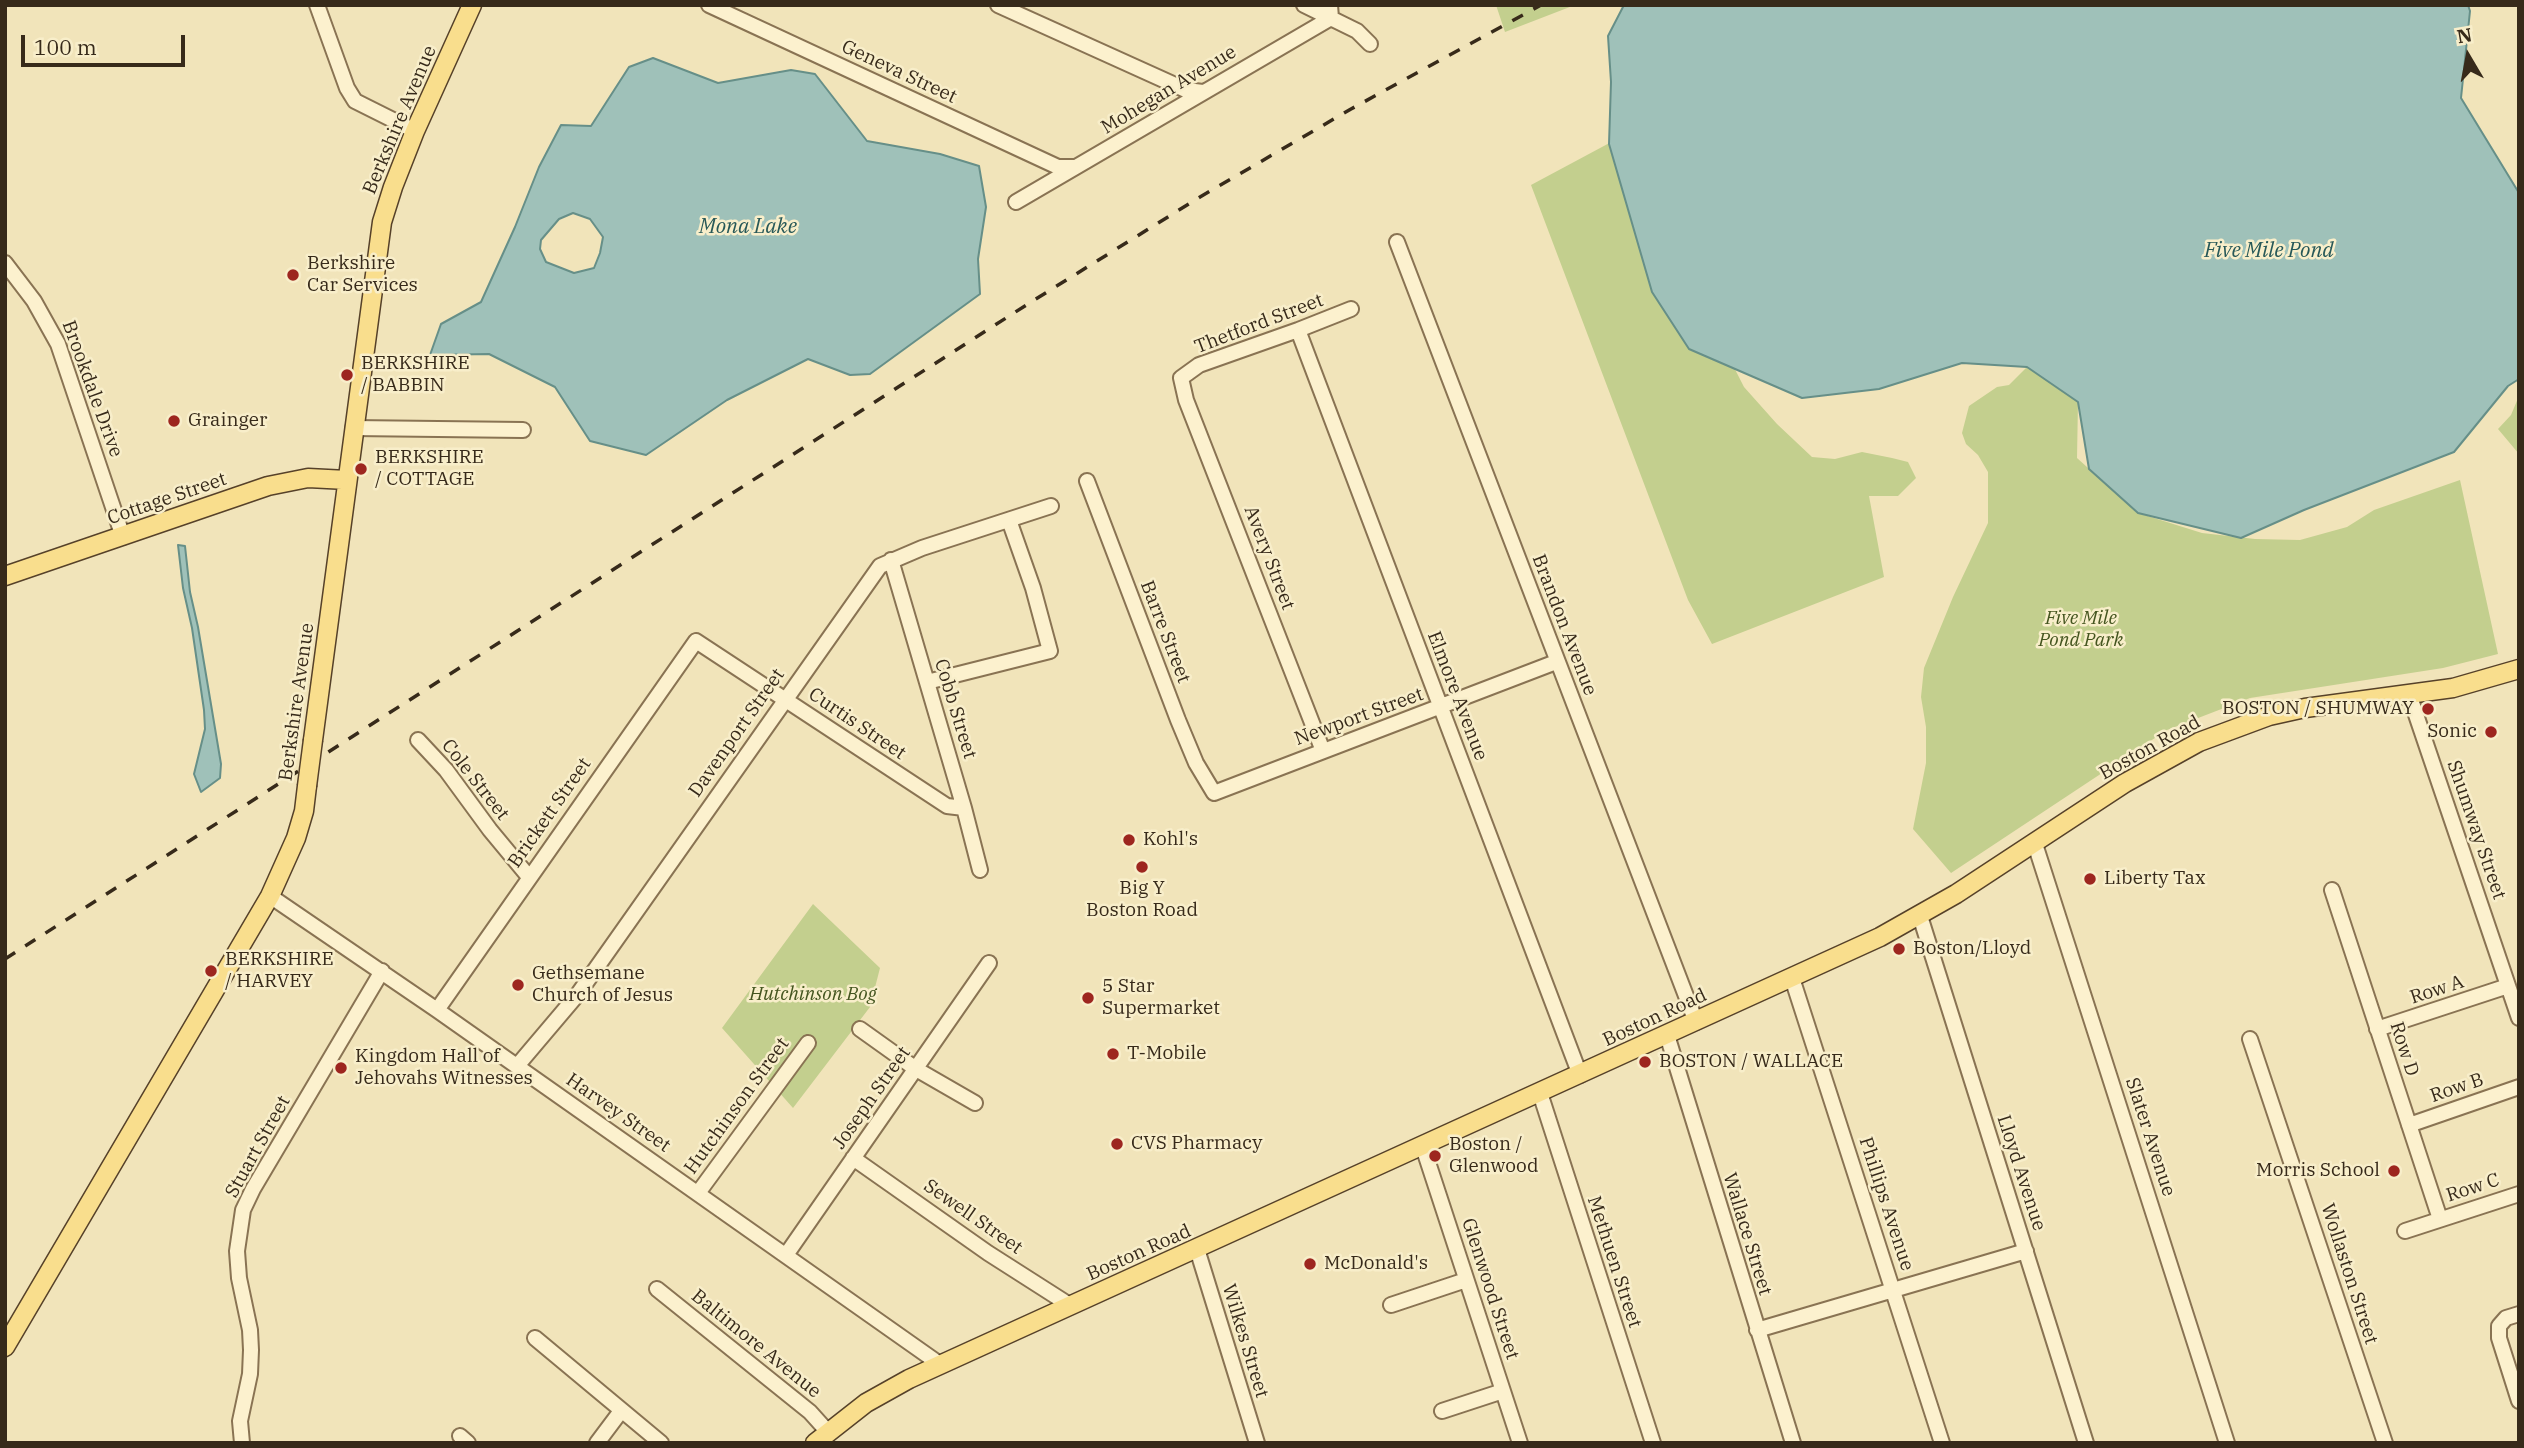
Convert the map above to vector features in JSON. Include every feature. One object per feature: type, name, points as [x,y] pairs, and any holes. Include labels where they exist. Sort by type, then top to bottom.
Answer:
[{"type":"main road","name":"Berkshire Avenue","points":[[5,1347],[270,896],[296,838],[307,786],[379,235],[393,187],[415,131],[472,5]]},
{"type":"main road","name":"Cottage Street","points":[[5,576],[290,480],[347,480]]},
{"type":"main road","name":"Boston Road","points":[[822,1437],[866,1403],[941,1365],[1880,937],[1920,916],[2154,766],[2199,742],[2234,727],[2305,708],[2454,688],[2519,669]]},
{"type":"street","points":[[317,5],[347,88],[355,100],[415,131]]},
{"type":"street","name":"Geneva Street","points":[[709,5],[1058,167],[1074,167]]},
{"type":"street","points":[[998,5],[1019,9],[1186,90],[1203,92]]},
{"type":"street","points":[[1304,5],[1331,11],[1370,44]]},
{"type":"street","name":"Mohegan Avenue","points":[[1016,202],[1074,167],[1095,158],[1331,11]]},
{"type":"street","name":"Brandon Avenue","points":[[1397,242],[1696,1022]]},
{"type":"street","name":"Brookdale Drive","points":[[5,263],[38,309],[58,344],[123,537]]},
{"type":"street","name":"Thetford Street","points":[[1181,378],[1199,365],[1351,309]]},
{"type":"street","name":"Elmore Avenue","points":[[1298,330],[1580,1075]]},
{"type":"street","name":"Avery Street","points":[[1181,378],[1186,400],[1322,751]]},
{"type":"street","points":[[353,429],[523,430]]},
{"type":"street","name":"Barre Street","points":[[1087,481],[1178,720],[1196,763],[1214,793]]},
{"type":"street","name":"Davenport Street","points":[[517,1066],[578,994],[880,566],[1051,506]]},
{"type":"street","points":[[927,682],[1050,651],[1009,520]]},
{"type":"street","name":"Cobb Street","points":[[891,560],[980,870]]},
{"type":"street","name":"Curtis Street","points":[[696,641],[947,806],[964,808]]},
{"type":"street","name":"Brickett Street","points":[[438,1010],[696,641]]},
{"type":"street","name":"Newport Street","points":[[1214,793],[1556,662]]},
{"type":"street","name":"Shumway Street","points":[[2409,694],[2519,1018]]},
{"type":"street","name":"Cole Street","points":[[418,740],[453,779],[529,877]]},
{"type":"street","name":"Slater Avenue","points":[[2035,844],[2227,1443]]},
{"type":"street","name":"Row D","points":[[2332,890],[2440,1219]]},
{"type":"street","name":"Harvey Street","points":[[270,896],[438,1010],[941,1365]]},
{"type":"street","name":"Lloyd Avenue","points":[[1920,916],[2086,1443]]},
{"type":"street","name":"Joseph Street","points":[[786,1255],[989,963]]},
{"type":"street","name":"Stuart Street","points":[[242,1443],[240,1421],[250,1374],[251,1350],[237,1251],[243,1210],[382,971]]},
{"type":"street","name":"Phillips Avenue","points":[[1793,978],[1942,1443]]},
{"type":"street","name":"Row A","points":[[2377,1029],[2508,986]]},
{"type":"street","points":[[860,1029],[916,1069],[975,1103]]},
{"type":"street","name":"Wallace Street","points":[[1667,1035],[1793,1443]]},
{"type":"street","name":"Wollaston Street","points":[[2250,1039],[2385,1443]]},
{"type":"street","name":"Hutchinson Street","points":[[698,1193],[807,1043]]},
{"type":"street","name":"Row B","points":[[2409,1125],[2519,1087]]},
{"type":"street","name":"Methuen Street","points":[[1540,1093],[1653,1443]]},
{"type":"street","name":"Glenwood Street","points":[[1423,1147],[1520,1443]]},
{"type":"street","name":"Sewell Street","points":[[853,1158],[988,1253],[1071,1306]]},
{"type":"street","name":"Row C","points":[[2405,1231],[2519,1194]]},
{"type":"street","name":"Wilkes Street","points":[[1197,1249],[1257,1443]]},
{"type":"street","points":[[1757,1330],[2026,1251]]},
{"type":"street","points":[[1391,1304],[1466,1280]]},
{"type":"street","name":"Baltimore Avenue","points":[[657,1289],[810,1412],[822,1437]]},
{"type":"street","points":[[2519,1314],[2506,1318],[2499,1325],[2499,1338],[2519,1401]]},
{"type":"street","points":[[535,1338],[661,1443]]},
{"type":"street","points":[[1442,1411],[1503,1391]]},
{"type":"street","points":[[597,1443],[621,1411]]},
{"type":"green space","points":[[1496,5],[1575,5],[1505,32]]},
{"type":"green space","points":[[1686,102],[1717,334],[1744,387],[1777,424],[1812,457],[1835,459],[1862,452],[1892,458],[1908,462],[1916,478],[1898,496],[1869,496],[1884,577],[1712,644],[1688,600],[1531,185]]},
{"type":"green space","name":"Five Mile Pond Park","points":[[2027,367],[2051,378],[2078,402],[2077,458],[2138,513],[2202,533],[2255,539],[2300,540],[2347,527],[2374,510],[2460,480],[2498,654],[2443,668],[2250,698],[2167,730],[1951,873],[1913,829],[1926,763],[1926,727],[1921,697],[1924,668],[1953,597],[1988,523],[1988,472],[1978,455],[1966,444],[1962,433],[1969,406],[1997,387],[2009,385]]},
{"type":"green space","points":[[2519,396],[2519,454],[2498,429],[2511,415]]},
{"type":"green space","name":"Hutchinson Bog","points":[[813,904],[880,968],[870,1007],[793,1108],[722,1028]]},
{"type":"water","name":"Five Mile Pond","points":[[1624,5],[2468,5],[2470,11],[2461,98],[2519,193],[2519,379],[2508,386],[2454,452],[2304,510],[2241,538],[2138,513],[2089,469],[2078,402],[2027,367],[1962,363],[1879,389],[1802,398],[1689,349],[1652,292],[1609,144],[1611,82],[1608,36]]},
{"type":"water","name":"Mona Lake","points":[[653,58],[718,83],[791,70],[815,74],[867,141],[940,154],[979,166],[986,207],[978,259],[980,294],[870,374],[850,375],[808,359],[727,400],[646,455],[590,441],[555,387],[489,354],[430,355],[441,324],[481,302],[539,167],[561,125],[591,126],[629,67]],"holes":[[[573,213],[590,219],[603,237],[594,268],[574,273],[546,262],[540,249],[541,240],[559,219]]]},
{"type":"water","points":[[178,545],[185,546],[190,592],[221,764],[220,778],[201,792],[194,774],[205,729],[204,710]]},
{"type":"railway","points":[[5,959],[1031,302],[1200,197],[1351,109],[1541,5]]},
{"type":"place","name":"Berkshire Car Services","points":[[293,275]]},
{"type":"place","name":"BERKSHIRE / BABBIN","points":[[347,375]]},
{"type":"place","name":"Grainger","points":[[174,421]]},
{"type":"place","name":"BERKSHIRE / COTTAGE","points":[[361,469]]},
{"type":"place","name":"BOSTON / SHUMWAY","points":[[2428,709]]},
{"type":"place","name":"Sonic","points":[[2491,732]]},
{"type":"place","name":"Kohl's","points":[[1129,840]]},
{"type":"place","name":"Big Y Boston Road","points":[[1142,867]]},
{"type":"place","name":"Liberty Tax","points":[[2090,879]]},
{"type":"place","name":"Boston/Lloyd","points":[[1899,949]]},
{"type":"place","name":"BERKSHIRE / HARVEY","points":[[211,971]]},
{"type":"place","name":"Gethsemane Church of Jesus","points":[[518,985]]},
{"type":"place","name":"5 Star Supermarket","points":[[1088,998]]},
{"type":"place","name":"T-Mobile","points":[[1113,1054]]},
{"type":"place","name":"BOSTON / WALLACE","points":[[1645,1062]]},
{"type":"place","name":"Kingdom Hall of Jehovahs Witnesses","points":[[341,1068]]},
{"type":"place","name":"CVS Pharmacy","points":[[1117,1144]]},
{"type":"place","name":"Boston / Glenwood","points":[[1435,1156]]},
{"type":"place","name":"Morris School","points":[[2394,1171]]},
{"type":"place","name":"McDonald's","points":[[1310,1264]]}]
